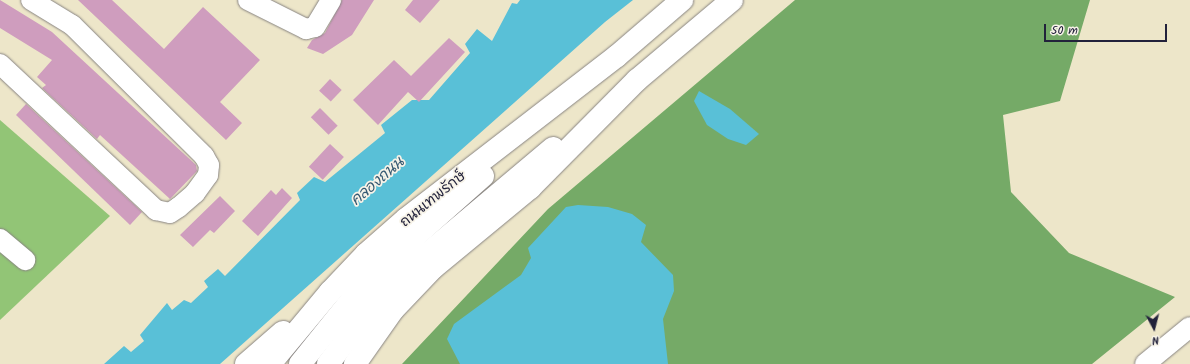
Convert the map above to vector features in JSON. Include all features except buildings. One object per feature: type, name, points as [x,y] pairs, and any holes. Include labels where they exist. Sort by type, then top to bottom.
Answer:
[{"type":"main road","name":"ถนนเทพรักษ์","points":[[300,364],[356,294],[394,255],[682,0]]},
{"type":"main road","points":[[328,364],[365,315],[407,271],[519,175],[638,80],[732,0]]},
{"type":"main road","name":"ถนนเทพรักษ์","points":[[270,364],[330,292],[366,254],[406,219],[617,56]]},
{"type":"main road","points":[[354,364],[393,310],[433,268],[530,188],[638,80]]},
{"type":"main road","points":[[246,364],[330,292]]},
{"type":"street","points":[[0,64],[156,210],[170,213],[179,207],[195,193],[208,175],[209,165],[204,156],[72,25],[31,0]]},
{"type":"street","points":[[248,0],[306,29],[315,27],[331,0]]},
{"type":"street","points":[[0,239],[25,260]]},
{"type":"street","points":[[1145,364],[1190,327]]},
{"type":"green space","points":[[795,0],[1090,0],[1060,101],[1003,115],[1011,192],[1069,253],[1175,297],[1092,364],[402,364],[548,209]]},
{"type":"green space","points":[[0,120],[110,216],[0,320]]},
{"type":"water","name":"คลองถนน","points":[[520,0],[633,0],[605,22],[220,364],[104,364],[124,346],[131,352],[144,341],[140,335],[167,303],[172,310],[184,300],[191,303],[208,287],[204,281],[218,269],[225,276],[300,200],[297,193],[314,177],[325,182],[385,133],[381,125],[412,100],[429,100],[470,53],[465,44],[477,29],[492,41],[512,3],[517,4]]},
{"type":"water","points":[[699,91],[730,109],[759,134],[746,145],[728,139],[707,125],[694,101]]},
{"type":"water","points":[[578,205],[608,207],[632,214],[646,225],[641,242],[673,275],[674,291],[663,319],[668,364],[460,364],[447,339],[454,324],[521,275],[531,258],[528,248],[566,207]]}]
